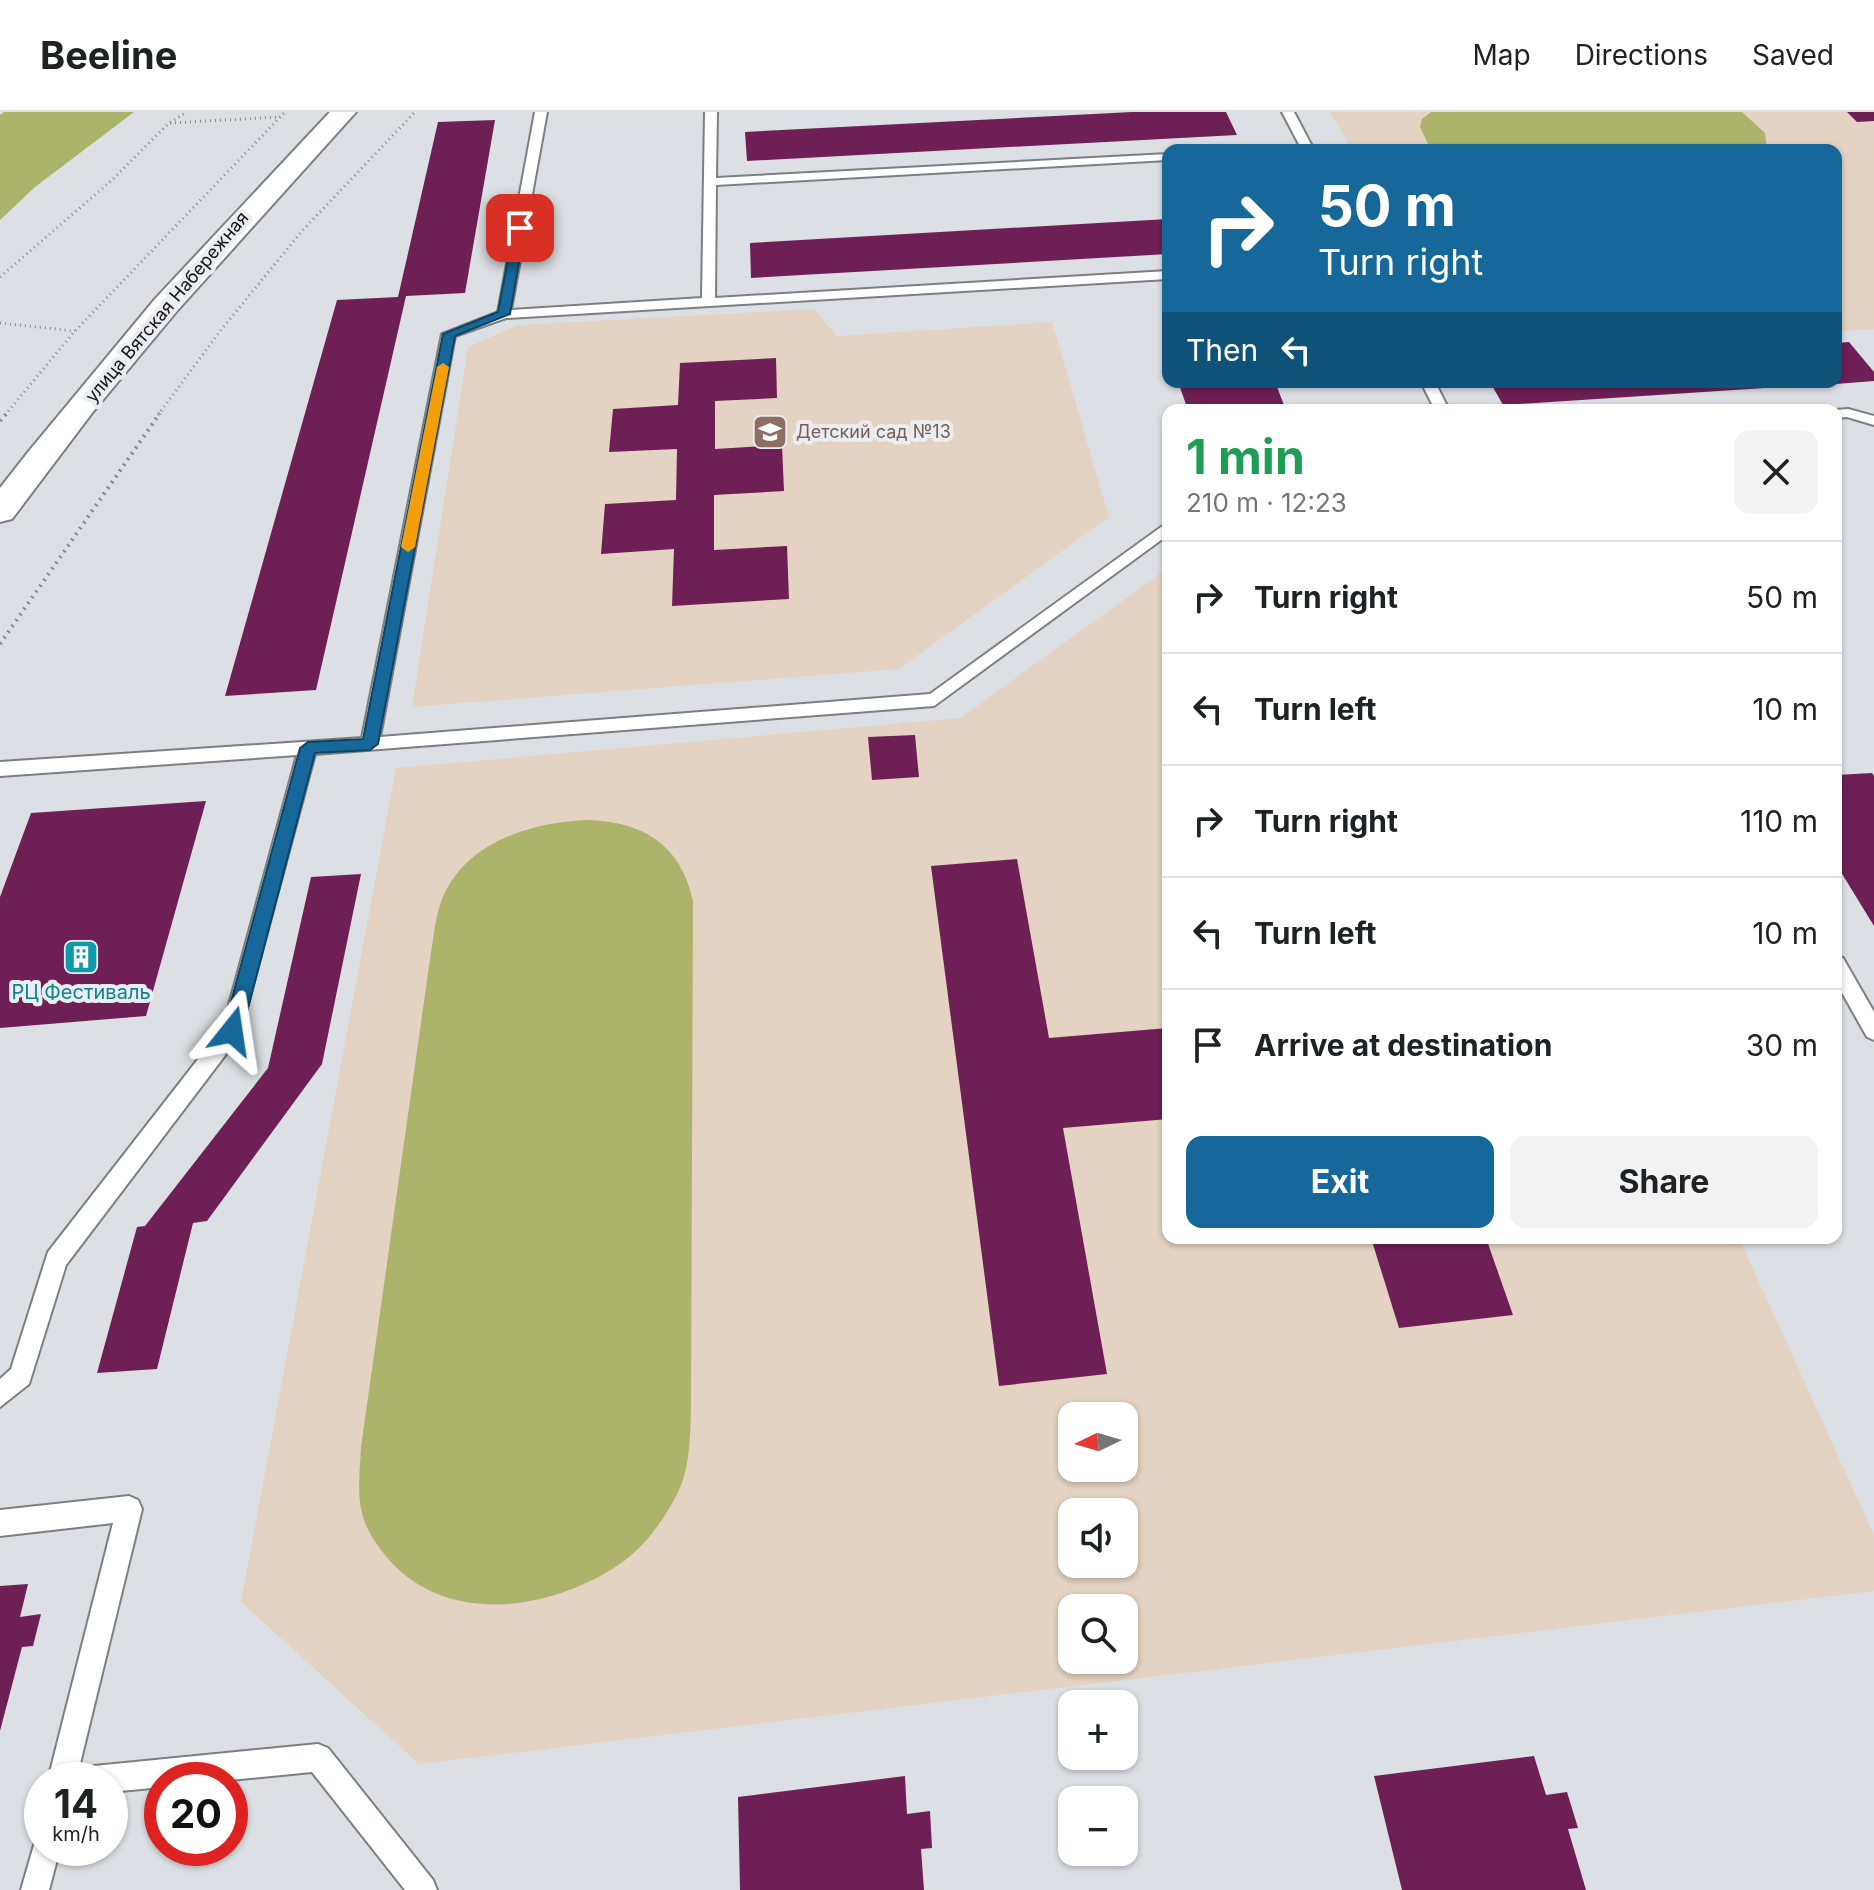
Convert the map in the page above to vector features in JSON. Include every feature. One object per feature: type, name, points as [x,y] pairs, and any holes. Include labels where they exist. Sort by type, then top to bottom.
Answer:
[{"type":"street","name":"улица Вятская Набережная","points":[[0,511],[151,322],[242,217],[344,112]]},
{"type":"lane","points":[[504,314],[541,112]]},
{"type":"lane","points":[[708,301],[711,112]]},
{"type":"lane","points":[[1288,112],[1305,144]]},
{"type":"lane","points":[[710,182],[1162,157]]},
{"type":"lane","points":[[370,744],[449,334],[504,314],[1162,275]]},
{"type":"lane","points":[[1842,414],[1874,421]]},
{"type":"lane","points":[[0,769],[934,700],[1162,531]]},
{"type":"lane","points":[[0,1395],[21,1376],[56,1260],[232,1031],[308,748]]},
{"type":"lane","points":[[1842,975],[1874,1031]]},
{"type":"lane","points":[[0,1523],[129,1509],[66,1762]]},
{"type":"lane","points":[[128,1777],[318,1758],[423,1890]]},
{"type":"lane","points":[[35,1890],[41,1866]]},
{"type":"path","points":[[0,277],[111,181],[169,123],[187,112]]},
{"type":"path","points":[[0,421],[75,331],[285,112]]},
{"type":"path","points":[[0,644],[137,442],[224,328],[303,230],[415,112]]},
{"type":"path","points":[[169,123],[292,115]]},
{"type":"path","points":[[0,323],[75,331]]},
{"type":"shaded area","points":[[1330,112],[1874,112],[1874,329],[1842,331],[1842,144],[1349,144]]},
{"type":"shaded area","name":"Детский сад №13","points":[[814,309],[837,336],[1052,322],[1109,517],[899,669],[412,707],[468,347],[518,325]]},
{"type":"shaded area","points":[[1162,572],[1162,1244],[1742,1244],[1874,1535],[1874,1591],[419,1764],[241,1602],[396,768],[960,718]]},
{"type":"green space","points":[[4,112],[134,112],[35,187],[0,220],[0,115]]},
{"type":"green space","points":[[1431,112],[1742,112],[1765,133],[1766,144],[1428,144],[1420,127],[1422,119]]},
{"type":"green space","points":[[586,820],[625,825],[656,840],[679,864],[693,901],[691,1410],[685,1475],[667,1512],[647,1539],[632,1555],[597,1578],[537,1600],[505,1604],[473,1603],[443,1596],[415,1582],[390,1561],[366,1526],[359,1493],[361,1447],[431,952],[441,902],[451,882],[481,851],[520,832]]},
{"type":"building","points":[[1132,112],[1226,112],[1237,135],[747,161],[745,132]]},
{"type":"building","points":[[1847,112],[1874,112],[1874,121],[1857,122]]},
{"type":"building","points":[[495,120],[465,293],[406,296],[316,690],[225,696],[337,300],[398,297],[438,122]]},
{"type":"building","points":[[1162,219],[1162,254],[751,278],[750,243]]},
{"type":"building","points":[[1849,342],[1874,372],[1874,381],[1842,384],[1842,343]]},
{"type":"building","points":[[776,358],[777,398],[715,401],[715,449],[782,445],[784,491],[714,495],[714,550],[787,546],[789,599],[672,606],[674,549],[601,554],[605,504],[676,500],[677,449],[609,452],[613,409],[678,405],[680,363]]},
{"type":"building","points":[[1180,388],[1277,388],[1284,404],[1186,404]]},
{"type":"building","points":[[1493,388],[1764,388],[1518,404],[1502,404]]},
{"type":"building","points":[[915,735],[919,777],[872,780],[868,737]]},
{"type":"building","points":[[1872,773],[1874,776],[1874,926],[1842,874],[1842,775]]},
{"type":"building","name":"РЦ Фестиваль","points":[[206,801],[146,1016],[0,1028],[0,897],[31,813]]},
{"type":"building","points":[[1017,859],[1049,1038],[1162,1029],[1162,1120],[1063,1128],[1107,1374],[999,1386],[931,866]]},
{"type":"building","points":[[361,874],[322,1064],[207,1221],[193,1223],[157,1369],[97,1373],[137,1227],[145,1226],[268,1068],[311,877]]},
{"type":"building","points":[[1373,1244],[1488,1244],[1513,1315],[1399,1328]]},
{"type":"building","points":[[28,1584],[20,1617],[41,1614],[33,1646],[22,1647],[0,1731],[0,1586]]},
{"type":"building","points":[[1534,1756],[1546,1795],[1567,1792],[1578,1828],[1568,1829],[1586,1890],[1402,1890],[1374,1776]]},
{"type":"building","points":[[905,1776],[907,1814],[930,1811],[932,1848],[921,1849],[924,1890],[740,1890],[738,1797]]},
{"type":"slow traffic","points":[[408,547],[443,367]]},
{"type":"place","name":"Детский сад №13","points":[[770,432]]},
{"type":"place","name":"РЦ Фестиваль","points":[[81,957]]},
{"type":"route","points":[[232,1031],[308,748],[370,744],[449,334],[504,314],[520,228]]}]
